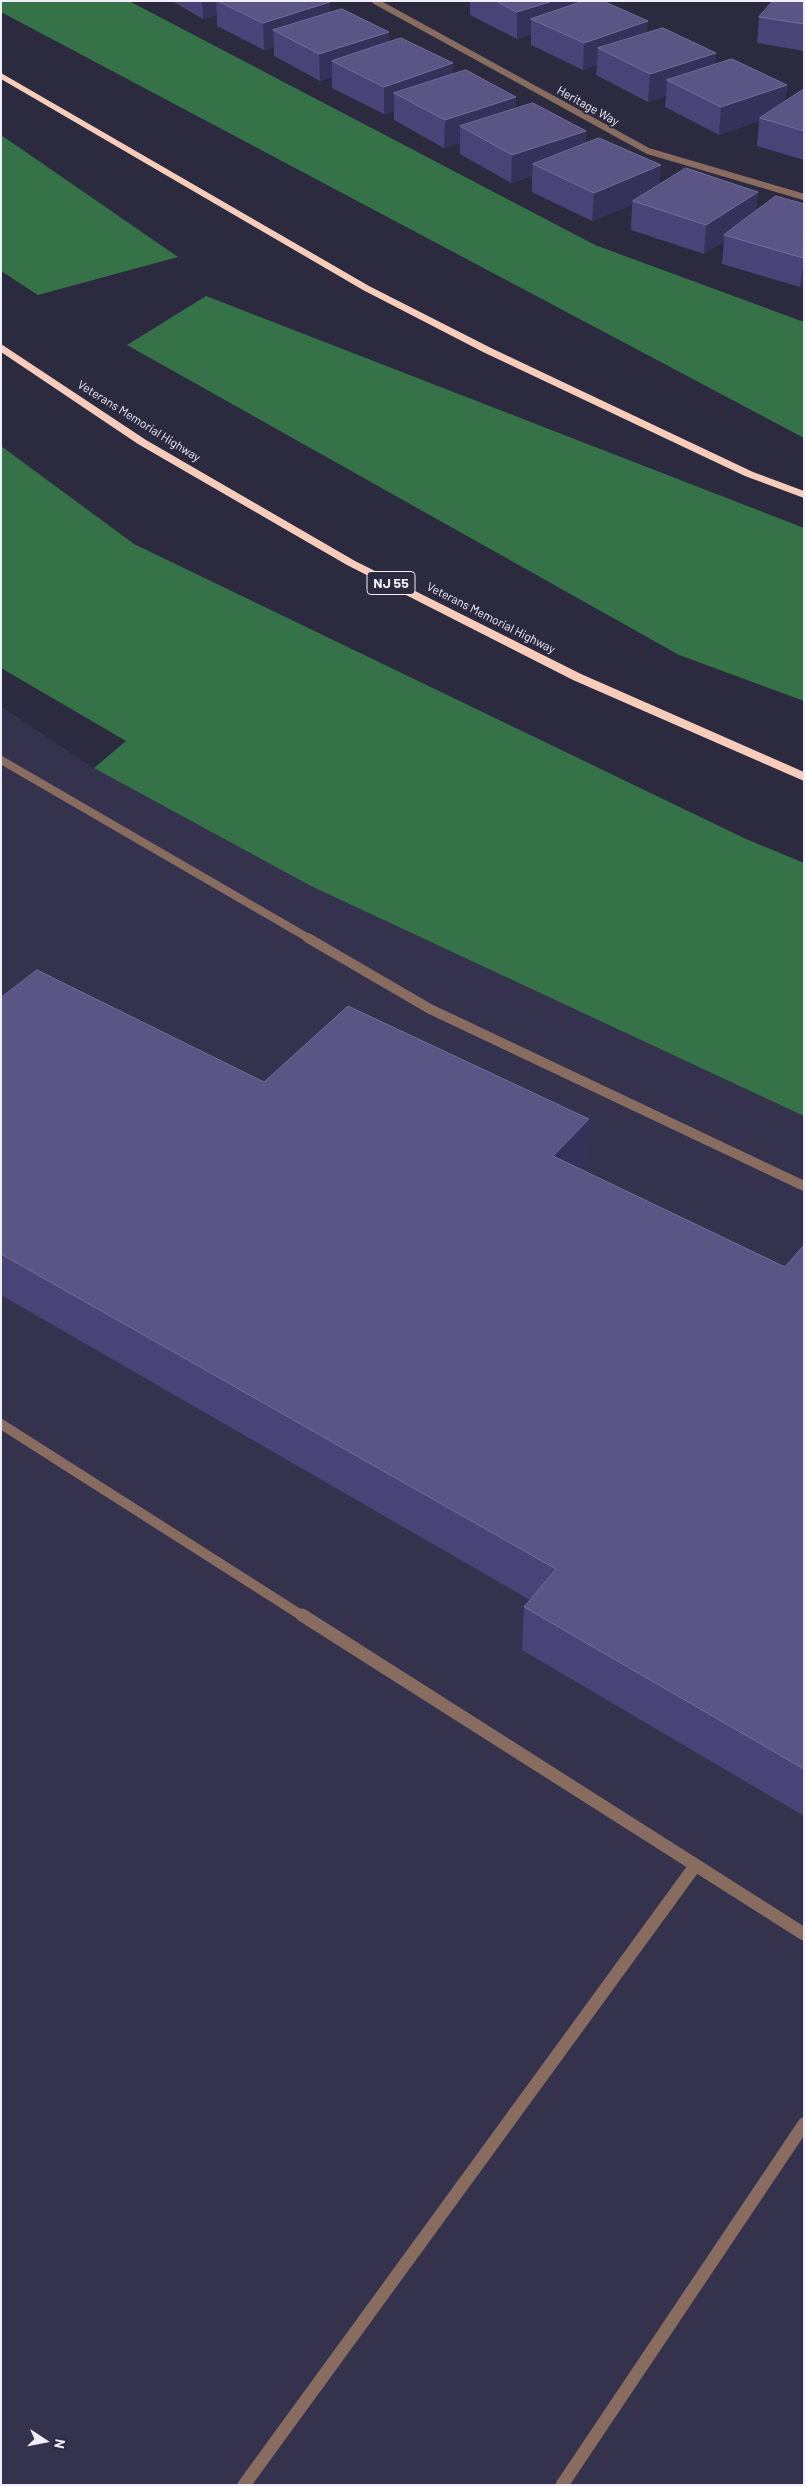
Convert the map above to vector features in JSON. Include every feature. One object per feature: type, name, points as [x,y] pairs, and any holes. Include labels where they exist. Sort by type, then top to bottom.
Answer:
[{"type":"highway","points":[[1,74],[366,288],[487,350],[749,474],[804,495]]},
{"type":"highway","name":"Veterans Memorial Highway","points":[[1,347],[142,442],[351,563],[577,677],[804,777]]},
{"type":"street","name":"Heritage Way","points":[[375,1],[648,151],[804,197]]},
{"type":"street","points":[[1,760],[430,1009],[804,1186]]},
{"type":"street","points":[[1,1424],[804,1934]]},
{"type":"street","points":[[244,2485],[695,1866]]},
{"type":"street","points":[[562,2485],[804,2124]]},
{"type":"shaded area","points":[[1,706],[94,768],[804,1100],[804,2485],[1,2485]]},
{"type":"green space","points":[[1,1],[129,1],[595,245],[804,322],[804,438],[1,12]]},
{"type":"green space","points":[[1,135],[178,257],[38,295],[1,271]]},
{"type":"green space","points":[[206,296],[804,528],[804,701],[679,655],[127,345]]},
{"type":"green space","points":[[1,446],[134,544],[746,839],[804,863],[804,1116],[311,886],[94,768],[126,741],[1,668]]},
{"type":"building","points":[[218,1],[329,1],[330,2],[263,23]]},
{"type":"building","points":[[496,1],[553,1],[517,12]]},
{"type":"building","points":[[584,1],[603,1],[648,21],[584,43],[531,19]]},
{"type":"building","points":[[773,1],[804,1],[804,24],[759,17]]},
{"type":"building","points":[[342,9],[389,32],[319,54],[273,30]]},
{"type":"building","points":[[663,28],[716,53],[650,74],[598,48]]},
{"type":"building","points":[[401,38],[453,63],[384,87],[332,61]]},
{"type":"building","points":[[732,59],[787,85],[721,107],[667,80]]},
{"type":"building","points":[[466,70],[516,97],[445,120],[394,93]]},
{"type":"building","points":[[804,89],[804,131],[760,118]]},
{"type":"building","points":[[533,103],[586,131],[512,155],[460,126]]},
{"type":"building","points":[[599,138],[661,165],[594,193],[533,164]]},
{"type":"building","points":[[686,168],[758,192],[706,225],[633,201]]},
{"type":"building","points":[[776,196],[804,204],[803,258],[724,235]]},
{"type":"building","points":[[37,970],[264,1082],[348,1006],[589,1119],[553,1156],[785,1267],[804,1245],[804,1769],[524,1607],[556,1569],[1,1254],[1,998]]}]
